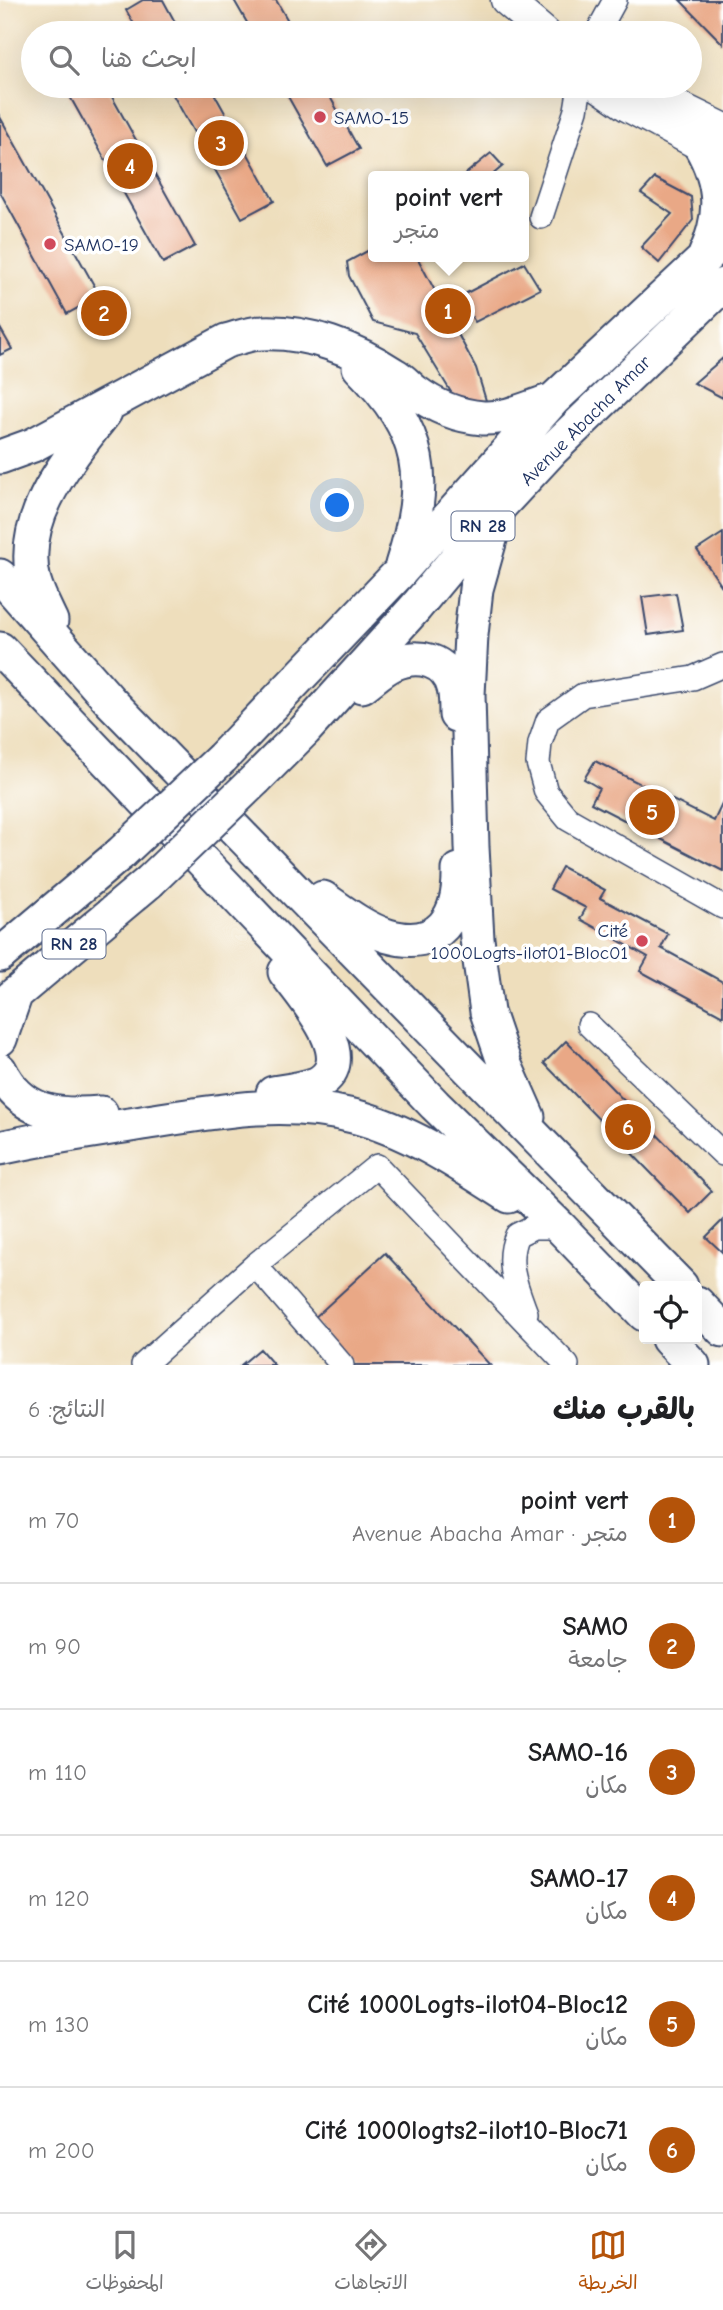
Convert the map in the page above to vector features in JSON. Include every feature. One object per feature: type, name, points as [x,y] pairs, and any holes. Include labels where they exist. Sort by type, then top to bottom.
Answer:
[{"type":"highway","points":[[0,955],[120,854],[222,758],[400,572],[553,400],[713,250],[722,201],[711,162],[715,144]]},
{"type":"highway","name":"Avenue Abacha Amar","points":[[8,1000],[149,882],[305,730],[552,450],[723,285]]},
{"type":"highway","points":[[0,457],[33,445],[226,341],[259,332],[293,333],[340,348],[386,369],[435,405],[456,413],[483,418],[503,417],[553,400]]},
{"type":"highway","points":[[340,348],[384,393],[400,417],[414,451],[419,472],[418,497],[412,534],[400,572]]},
{"type":"highway","points":[[66,651],[41,600],[34,579],[31,558],[39,512],[55,480],[113,403]]},
{"type":"highway","points":[[499,507],[476,589],[468,695],[477,939],[487,1012],[505,1065],[540,1141]]},
{"type":"highway","points":[[0,576],[110,701],[676,1281]]},
{"type":"highway","points":[[0,649],[435,1105],[639,1309]]},
{"type":"highway","points":[[259,852],[351,918],[387,936],[406,939],[424,937],[445,927],[455,909],[459,891],[456,711],[454,685],[442,669],[427,658],[410,657],[390,665],[305,730]]},
{"type":"highway","points":[[0,668],[73,725]]},
{"type":"highway","points":[[0,1070],[8,1085],[23,1100],[47,1112],[72,1116],[166,1108],[287,1091],[314,1084],[325,1078],[334,1052],[325,1028],[217,876]]},
{"type":"highway","points":[[0,1039],[8,1000]]},
{"type":"highway","points":[[0,1148],[34,1140],[198,1114],[258,1107],[310,1107],[355,1116],[405,1135],[560,1227]]},
{"type":"highway","points":[[702,1308],[723,1330]]},
{"type":"highway","points":[[673,1344],[693,1365]]},
{"type":"main road","points":[[506,0],[531,21]]},
{"type":"main road","points":[[615,98],[627,106],[715,144]]},
{"type":"main road","points":[[653,98],[715,144]]},
{"type":"street","points":[[604,21],[615,0]]},
{"type":"street","points":[[541,217],[578,98]]},
{"type":"street","points":[[723,665],[693,678],[583,695],[548,720],[540,743],[538,763],[546,792],[568,819],[723,907]]},
{"type":"street","points":[[589,1025],[721,1146]]},
{"type":"street","points":[[156,1360],[255,1265],[377,1166],[567,1365]]},
{"type":"street","points":[[530,1324],[511,1275],[512,1246],[517,1235],[533,1227],[560,1227]]},
{"type":"street","points":[[255,1265],[342,1365]]},
{"type":"building","points":[[143,0],[163,0],[174,21],[132,21],[126,10]]},
{"type":"building","points":[[234,0],[276,0],[288,21],[246,21]]},
{"type":"building","points":[[680,0],[723,0],[723,44],[702,21]]},
{"type":"building","points":[[71,98],[113,98],[195,246],[163,263]]},
{"type":"building","points":[[175,98],[217,98],[274,201],[242,218]]},
{"type":"building","name":"SAMO-15","points":[[289,98],[331,98],[359,149],[327,166]]},
{"type":"building","name":"SAMO-19","points":[[0,117],[100,296],[67,314],[0,192]]},
{"type":"building","points":[[491,153],[503,166],[497,171],[469,171]]},
{"type":"building","points":[[655,178],[691,197],[693,220],[659,263],[641,247],[672,214],[641,193]]},
{"type":"building","points":[[368,251],[368,262],[420,262],[476,368],[488,407],[454,397],[415,333],[373,322],[349,276],[347,262]]},
{"type":"building","points":[[524,263],[540,289],[475,322],[459,297]]},
{"type":"building","points":[[0,328],[12,349],[0,355]]},
{"type":"building","points":[[723,358],[723,398],[694,383]]},
{"type":"building","points":[[723,533],[723,588],[697,550]]},
{"type":"building","points":[[676,593],[683,630],[648,635],[642,597]]},
{"type":"building","points":[[595,761],[714,821],[723,802],[723,871],[591,803],[599,788],[584,779]]},
{"type":"building","name":"Cité 1000Logts-ilot01-Bloc01","points":[[562,867],[605,890],[600,898],[668,934],[661,948],[723,982],[723,1016],[640,971],[648,957],[580,919],[586,908],[550,889]]},
{"type":"building","points":[[566,1041],[712,1191],[690,1213],[544,1063]]},
{"type":"building","points":[[723,1220],[723,1253],[706,1237]]},
{"type":"building","points":[[385,1253],[490,1365],[354,1365],[312,1320]]},
{"type":"building","points":[[260,1349],[274,1365],[241,1365]]},
{"type":"place","name":"SAMO-15","points":[[320,117]]},
{"type":"place","name":"SAMO-16","points":[[221,143]]},
{"type":"place","name":"SAMO-17","points":[[130,166]]},
{"type":"place","name":"SAMO-19","points":[[50,244]]},
{"type":"place","name":"point vert","points":[[448,311]]},
{"type":"place","name":"SAMO","points":[[104,313]]},
{"type":"place","name":"Cité 1000Logts-ilot04-Bloc12","points":[[652,812]]},
{"type":"place","name":"Cité 1000Logts-ilot01-Bloc01","points":[[642,941]]},
{"type":"place","name":"Cité 1000logts2-ilot10-Bloc71","points":[[628,1127]]}]
